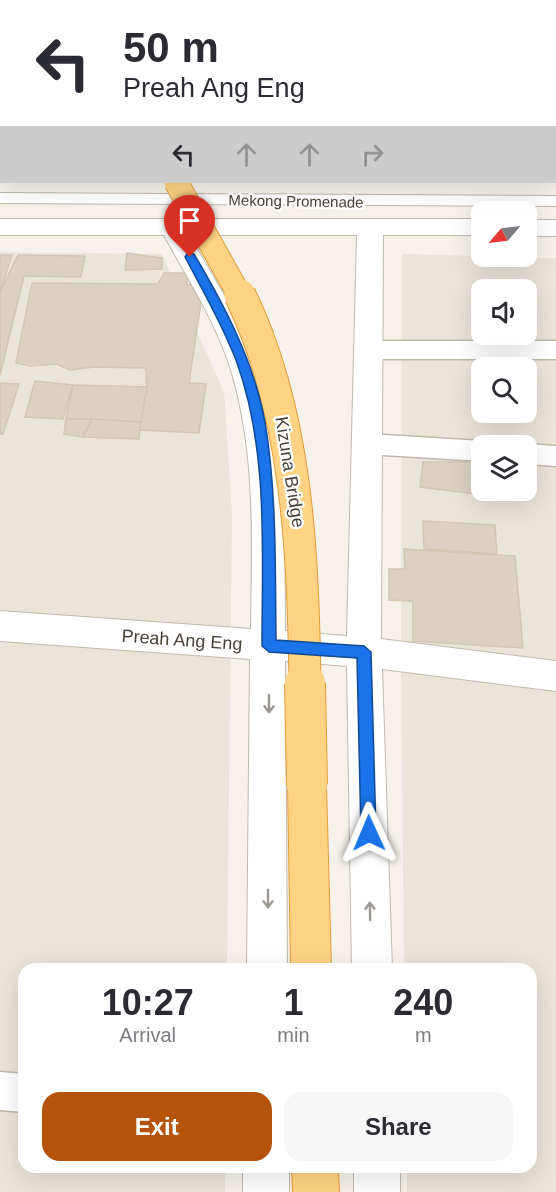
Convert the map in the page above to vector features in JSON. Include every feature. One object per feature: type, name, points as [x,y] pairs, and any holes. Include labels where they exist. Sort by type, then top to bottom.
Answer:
[{"type":"highway","name":"Kizuna Bridge","points":[[177,183],[233,280],[260,342],[284,418],[297,498],[311,963]]},
{"type":"highway","points":[[315,1173],[316,1192]]},
{"type":"street","name":"Mekong Promenade","points":[[0,198],[556,201]]},
{"type":"street","points":[[0,226],[471,227]]},
{"type":"street","points":[[370,226],[364,652],[372,963]]},
{"type":"street","points":[[172,227],[223,318],[242,361],[258,420],[268,498],[267,963]]},
{"type":"street","points":[[537,228],[556,228]]},
{"type":"street","points":[[369,350],[556,350]]},
{"type":"street","points":[[367,444],[471,450]]},
{"type":"street","points":[[537,455],[556,456]]},
{"type":"street","name":"Preah Ang Eng","points":[[0,626],[364,652],[556,676]]},
{"type":"street","points":[[0,1090],[18,1092]]},
{"type":"street","points":[[266,1173],[266,1192]]},
{"type":"street","points":[[377,1173],[377,1192]]},
{"type":"shaded area","points":[[0,252],[162,254],[224,392],[232,514],[227,963],[18,963],[18,1173],[225,1173],[225,1192],[0,1192]]},
{"type":"shaded area","points":[[402,254],[471,256],[471,267],[537,267],[537,258],[556,258],[556,1192],[407,1192],[407,1173],[537,1173],[537,963],[404,963],[401,657]]},
{"type":"building","points":[[127,253],[162,258],[162,269],[125,270]]},
{"type":"building","points":[[0,255],[12,255],[0,292]]},
{"type":"building","points":[[18,255],[85,256],[81,277],[24,276],[0,375],[0,292]]},
{"type":"building","points":[[164,273],[188,273],[187,285],[195,283],[202,296],[189,383],[206,384],[199,433],[139,430],[147,387],[146,368],[94,367],[70,370],[56,364],[30,366],[16,363],[32,283],[158,284]]},
{"type":"building","points":[[35,381],[73,385],[63,419],[25,417]]},
{"type":"building","points":[[0,383],[19,384],[3,434],[0,434]]},
{"type":"building","points":[[73,385],[147,387],[141,422],[66,419]]},
{"type":"building","points":[[66,419],[92,419],[83,437],[64,434]]},
{"type":"building","points":[[92,419],[141,422],[139,439],[83,437]]},
{"type":"building","points":[[423,462],[471,462],[471,493],[420,487]]},
{"type":"building","points":[[423,521],[495,525],[497,554],[424,549]]},
{"type":"building","points":[[404,549],[515,556],[523,648],[413,641],[413,601],[389,600],[389,569],[405,569]]},
{"type":"route","points":[[190,257],[223,318],[242,361],[258,420],[268,498],[269,646],[364,652],[369,833]]}]
